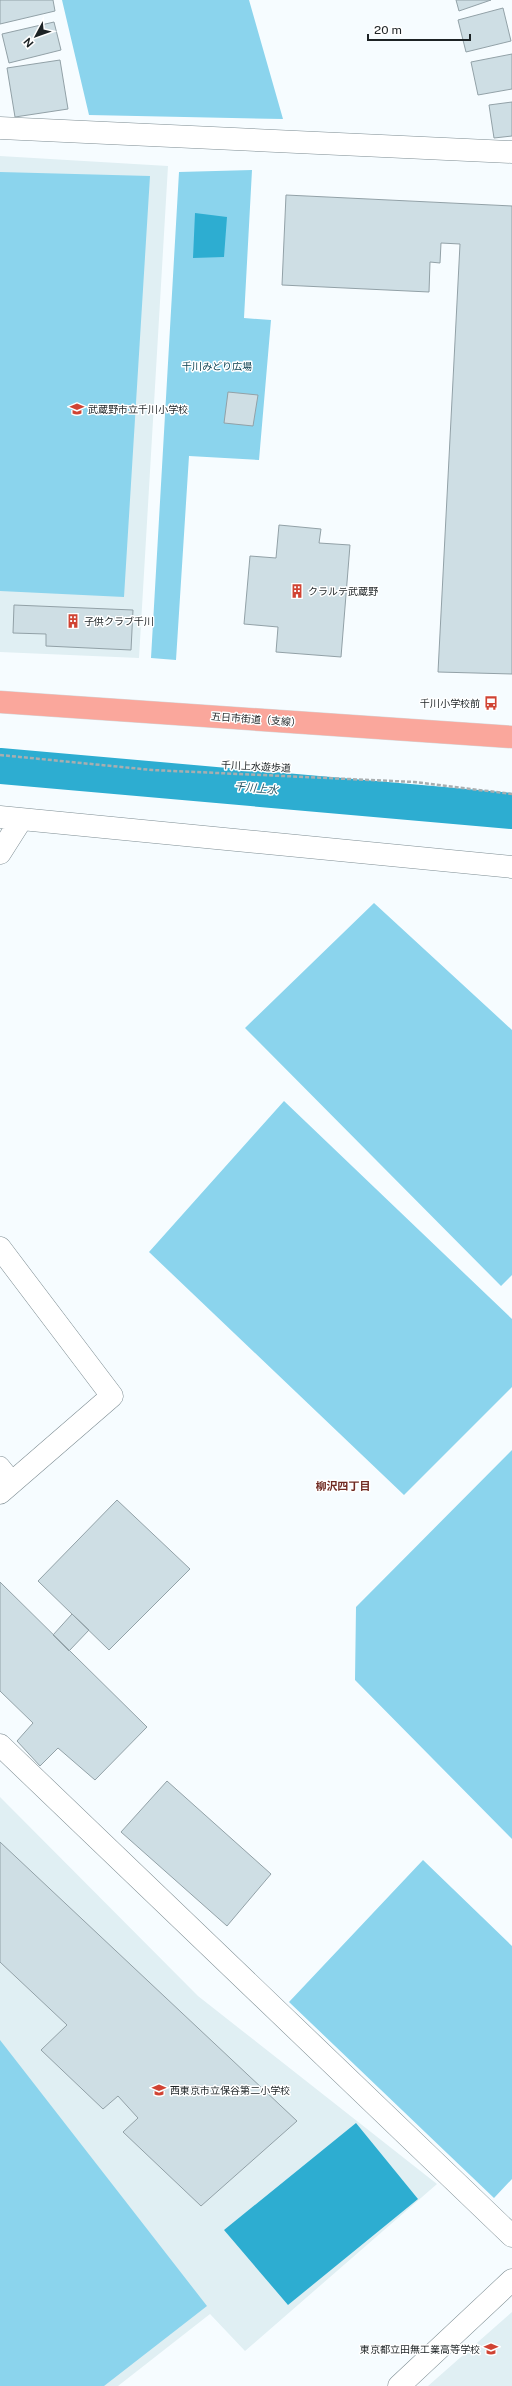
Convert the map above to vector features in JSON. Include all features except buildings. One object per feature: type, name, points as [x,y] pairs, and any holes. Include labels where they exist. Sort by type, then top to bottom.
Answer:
[{"type":"main road","name":"五日市街道（支線）","points":[[0,702],[512,737]]},
{"type":"street","points":[[1,124],[512,152]]},
{"type":"street","points":[[0,817],[512,867]]},
{"type":"street","points":[[0,853],[22,820]]},
{"type":"street","points":[[0,1248],[112,1396],[4,1480]]},
{"type":"street","points":[[0,1745],[512,2236]]},
{"type":"street","points":[[398,2386],[512,2280]]},
{"type":"path","name":"千川上水遊歩道","points":[[0,755],[152,770],[414,782],[512,794]]},
{"type":"shaded area","name":"武蔵野市立千川小学校","points":[[0,156],[168,166],[139,658],[0,652]]},
{"type":"shaded area","points":[[195,213],[227,217],[224,257],[193,258]]},
{"type":"shaded area","name":"西東京市立保谷第二小学校","points":[[0,1797],[198,1996],[437,2184],[245,2351],[210,2314],[118,2386],[0,2386]]},
{"type":"shaded area","points":[[356,2123],[418,2199],[288,2305],[224,2230]]},
{"type":"shaded area","name":"東京都立田無工業高等学校","points":[[512,2312],[512,2386],[428,2386]]},
{"type":"green space","points":[[62,0],[249,0],[283,119],[89,115]]},
{"type":"green space","name":"千川みどり広場","points":[[252,170],[244,318],[271,320],[259,460],[189,456],[176,660],[151,658],[179,172]]},
{"type":"green space","name":"武蔵野市立千川小学校","points":[[0,172],[150,176],[124,597],[0,591]]},
{"type":"green space","points":[[374,903],[512,1030],[512,1275],[501,1286],[245,1028]]},
{"type":"green space","points":[[284,1101],[512,1319],[512,1387],[404,1495],[149,1252]]},
{"type":"green space","points":[[512,1450],[512,1839],[355,1680],[356,1607]]},
{"type":"green space","points":[[423,1860],[512,1946],[512,2179],[494,2198],[289,2002]]},
{"type":"green space","points":[[0,2040],[207,2306],[104,2386],[0,2386]]},
{"type":"waterway","name":"千川上水","points":[[0,766],[512,811]]},
{"type":"place","name":"武蔵野市立千川小学校","points":[[77,409]]},
{"type":"place","name":"クラルテ武蔵野","points":[[297,591]]},
{"type":"place","name":"子供クラブ千川","points":[[73,621]]},
{"type":"place","name":"千川小学校前","points":[[491,703]]},
{"type":"place","name":"西東京市立保谷第二小学校","points":[[159,2090]]},
{"type":"place","name":"東京都立田無工業高等学校","points":[[491,2349]]},
{"type":"district","name":"柳沢四丁目","points":[[343,1486]]}]
